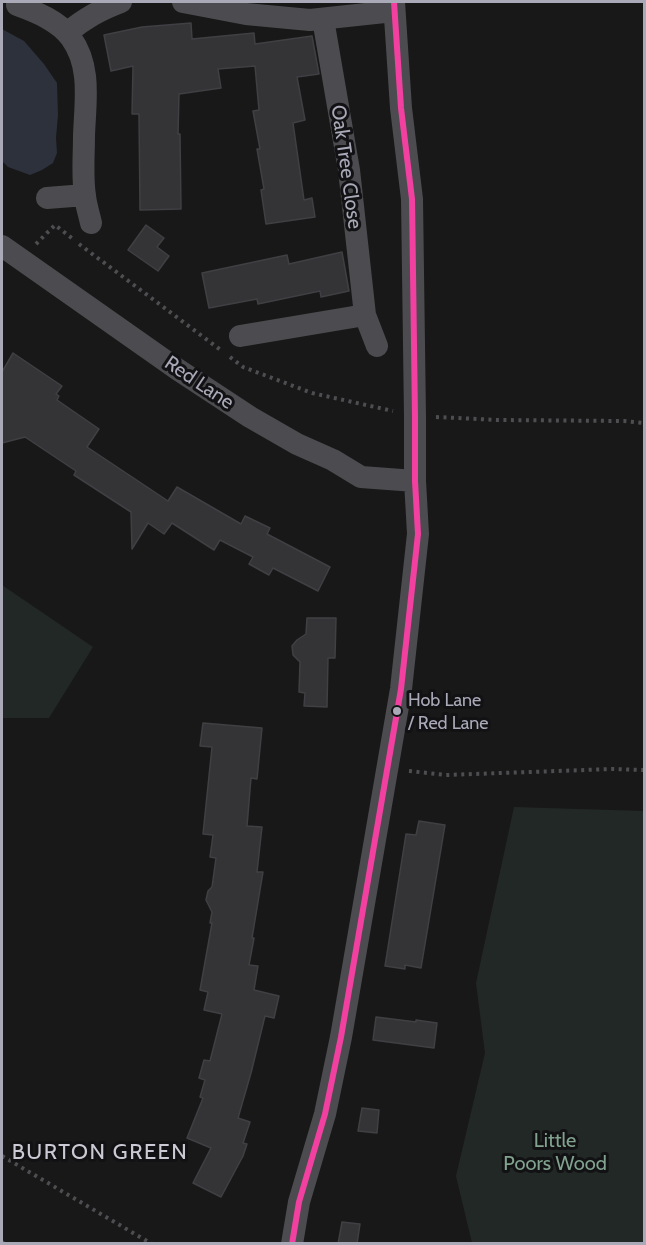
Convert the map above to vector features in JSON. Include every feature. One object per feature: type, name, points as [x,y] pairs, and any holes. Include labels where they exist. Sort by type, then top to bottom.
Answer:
[{"type":"street","points":[[67,33],[96,12],[121,2]]},
{"type":"street","points":[[183,2],[246,15],[304,20],[394,6],[401,108],[412,199],[415,481],[418,534],[401,689],[341,1037],[325,1114],[299,1202],[292,1244]]},
{"type":"street","points":[[17,5],[40,14],[56,24],[72,39],[81,57],[87,89],[84,143],[85,195],[91,222]]},
{"type":"street","name":"Oak Tree Close","points":[[322,19],[349,170],[365,315],[377,346]]},
{"type":"street","points":[[47,198],[85,195]]},
{"type":"street","name":"Red Lane","points":[[2,246],[177,369],[250,417],[297,444],[333,460],[362,477],[415,481]]},
{"type":"street","points":[[240,336],[365,315]]},
{"type":"path","points":[[20,259],[55,225],[243,367],[312,393],[415,417],[645,423]]},
{"type":"path","points":[[387,769],[446,775],[645,770]]},
{"type":"path","points":[[2,1156],[152,1244]]},
{"type":"green space","points":[[2,585],[93,647],[49,718],[2,718]]},
{"type":"green space","name":"Little Poors Wood","points":[[514,807],[644,811],[644,1243],[472,1243],[456,1176],[485,1053],[476,983]]},
{"type":"shaded area","points":[[2,29],[24,41],[57,83],[57,153],[53,163],[30,175],[8,167],[2,161]]},
{"type":"building","points":[[191,23],[192,39],[254,33],[255,44],[312,36],[319,74],[297,77],[305,120],[293,123],[304,200],[312,198],[315,217],[266,224],[261,190],[264,189],[257,149],[260,149],[253,111],[259,110],[255,66],[218,69],[221,88],[179,94],[181,209],[140,210],[139,114],[132,114],[133,66],[111,71],[104,35],[142,27]]},
{"type":"building","points":[[146,225],[164,238],[157,247],[169,256],[158,271],[128,250]]},
{"type":"building","points":[[342,252],[349,291],[321,297],[320,291],[258,304],[257,299],[209,308],[202,273],[287,255],[289,264]]},
{"type":"building","points":[[13,353],[62,386],[56,394],[59,396],[57,400],[99,429],[87,447],[168,501],[177,487],[241,524],[245,516],[270,528],[267,534],[330,567],[318,591],[273,568],[269,575],[249,564],[253,557],[220,540],[214,550],[172,523],[164,534],[148,523],[132,549],[131,512],[74,475],[76,471],[25,437],[2,443],[2,372]]},
{"type":"building","points":[[307,618],[336,618],[335,658],[328,658],[327,707],[304,706],[305,693],[299,692],[300,662],[293,655],[292,646],[306,634]]},
{"type":"building","points":[[203,723],[262,728],[257,779],[251,778],[247,826],[262,827],[257,872],[263,872],[249,965],[258,966],[254,990],[279,996],[274,1018],[265,1016],[238,1118],[250,1122],[243,1143],[247,1144],[221,1197],[193,1183],[211,1148],[187,1138],[203,1098],[200,1097],[205,1080],[199,1078],[204,1060],[210,1061],[222,1014],[204,1010],[208,992],[200,990],[212,923],[210,923],[212,912],[206,900],[208,891],[212,887],[216,858],[210,857],[213,835],[203,834],[212,747],[200,746]]},
{"type":"building","points":[[419,821],[445,825],[421,968],[405,965],[405,969],[385,966],[406,834],[416,835]]},
{"type":"building","points":[[376,1017],[437,1023],[434,1048],[373,1040]]},
{"type":"building","points":[[362,1108],[379,1110],[377,1133],[358,1131]]},
{"type":"building","points":[[342,1222],[360,1224],[357,1244],[338,1244]]},
{"type":"transit line","points":[[292,1244],[299,1202],[325,1114],[341,1037],[401,689],[418,534],[415,481],[412,199],[401,108],[394,2]]},
{"type":"place","name":"Hob Lane / Red Lane","points":[[397,711]]},
{"type":"district","name":"BURTON GREEN","points":[[100,1153]]}]
